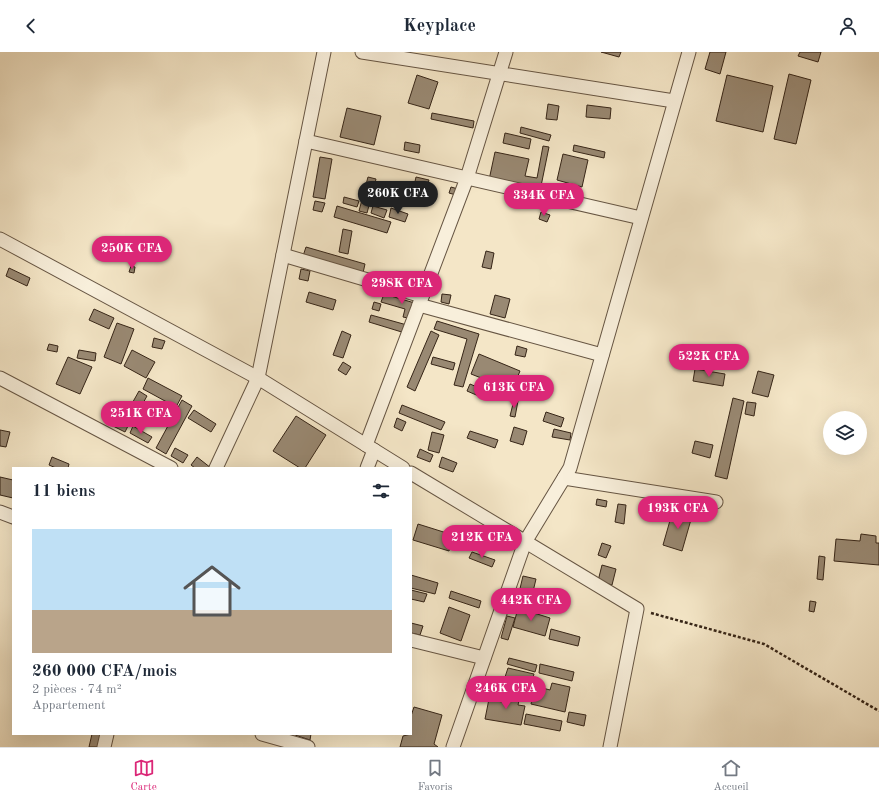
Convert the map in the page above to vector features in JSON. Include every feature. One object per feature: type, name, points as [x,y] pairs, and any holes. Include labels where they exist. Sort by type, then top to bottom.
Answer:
[{"type":"street","points":[[216,467],[258,378],[324,52]]},
{"type":"street","points":[[362,52],[674,102]]},
{"type":"street","points":[[367,467],[370,448],[421,301],[467,178],[506,52]]},
{"type":"street","points":[[453,747],[525,542],[570,468],[689,52]]},
{"type":"street","points":[[306,141],[641,218]]},
{"type":"street","points":[[0,239],[258,378],[401,467]]},
{"type":"street","points":[[283,254],[421,301],[602,355]]},
{"type":"street","points":[[0,378],[169,467]]},
{"type":"street","points":[[412,474],[637,609],[610,747]]},
{"type":"street","points":[[564,478],[716,502]]},
{"type":"street","points":[[0,512],[12,517]]},
{"type":"street","points":[[412,640],[484,658]]},
{"type":"street","points":[[104,747],[107,735]]},
{"type":"street","points":[[269,735],[308,747]]},
{"type":"path","points":[[637,609],[764,644],[879,711]]},
{"type":"building","points":[[601,52],[621,52],[619,57]]},
{"type":"building","points":[[710,52],[726,52],[720,74],[705,69]]},
{"type":"building","points":[[800,52],[821,52],[818,62],[798,56]]},
{"type":"building","points":[[789,74],[811,80],[796,144],[774,139]]},
{"type":"building","points":[[417,75],[438,82],[429,109],[408,103]]},
{"type":"building","points":[[727,75],[773,86],[763,132],[716,121]]},
{"type":"building","points":[[548,104],[559,106],[557,120],[546,119]]},
{"type":"building","points":[[587,105],[611,108],[610,119],[586,117]]},
{"type":"building","points":[[347,108],[381,116],[374,145],[340,137]]},
{"type":"building","points":[[432,113],[474,121],[473,128],[431,119]]},
{"type":"building","points":[[521,127],[551,135],[549,141],[520,133]]},
{"type":"building","points":[[505,133],[531,139],[529,149],[503,143]]},
{"type":"building","points":[[405,142],[420,145],[419,153],[404,150]]},
{"type":"building","points":[[574,145],[605,152],[604,158],[573,151]]},
{"type":"building","points":[[543,146],[549,147],[540,191],[489,180],[495,152],[529,159],[525,176],[537,178]]},
{"type":"building","points":[[563,154],[588,160],[582,187],[557,180]]},
{"type":"building","points":[[320,157],[332,159],[325,199],[313,197]]},
{"type":"building","points":[[368,177],[376,179],[367,213],[359,211]]},
{"type":"building","points":[[416,177],[429,180],[426,189],[414,186]]},
{"type":"building","points":[[451,187],[458,189],[456,195],[449,193]]},
{"type":"building","points":[[344,197],[359,201],[357,207],[343,203]]},
{"type":"building","points":[[315,201],[325,203],[322,212],[313,210]]},
{"type":"building","points":[[337,206],[391,222],[387,233],[334,217]]},
{"type":"building","points":[[373,206],[387,210],[384,218],[371,213]]},
{"type":"building","points":[[391,208],[408,214],[405,222],[389,217]]},
{"type":"building","points":[[541,212],[550,215],[547,222],[539,219]]},
{"type":"building","points":[[343,229],[352,231],[348,254],[339,252]]},
{"type":"building","points":[[306,247],[365,264],[363,273],[303,256]]},
{"type":"building","points":[[486,251],[494,253],[491,269],[482,267]]},
{"type":"building","points":[[131,266],[135,267],[134,273],[129,272]]},
{"type":"building","points":[[9,268],[30,278],[27,286],[6,276]]},
{"type":"building","points":[[301,269],[310,271],[308,281],[299,279]]},
{"type":"building","points":[[309,292],[336,300],[333,310],[306,302]]},
{"type":"building","points":[[384,294],[418,304],[413,319],[403,317],[405,309],[381,302]]},
{"type":"building","points":[[442,294],[451,295],[449,304],[441,302]]},
{"type":"building","points":[[495,295],[510,299],[505,318],[490,314]]},
{"type":"building","points":[[374,302],[381,304],[379,311],[372,309]]},
{"type":"building","points":[[94,309],[114,318],[109,329],[89,320]]},
{"type":"building","points":[[371,315],[407,325],[405,333],[369,322]]},
{"type":"building","points":[[437,321],[479,334],[463,387],[454,385],[467,339],[434,329]]},
{"type":"building","points":[[117,323],[134,329],[121,364],[104,357]]},
{"type":"building","points":[[342,331],[351,335],[343,358],[333,355]]},
{"type":"building","points":[[431,331],[439,335],[415,391],[407,387]]},
{"type":"building","points":[[154,338],[165,341],[162,349],[152,347]]},
{"type":"building","points":[[49,344],[58,346],[57,352],[47,350]]},
{"type":"building","points":[[517,346],[527,349],[525,357],[515,355]]},
{"type":"building","points":[[79,350],[96,353],[95,361],[77,358]]},
{"type":"building","points":[[132,350],[155,362],[146,378],[124,366]]},
{"type":"building","points":[[479,354],[520,371],[512,390],[471,374]]},
{"type":"building","points":[[68,357],[92,367],[80,394],[56,384]]},
{"type":"building","points":[[433,357],[455,363],[453,370],[431,364]]},
{"type":"building","points":[[343,362],[351,367],[346,375],[338,370]]},
{"type":"building","points":[[695,369],[725,374],[723,386],[693,381]]},
{"type":"building","points":[[758,371],[774,375],[768,397],[752,393]]},
{"type":"building","points":[[148,378],[182,396],[176,407],[143,389]]},
{"type":"building","points":[[470,384],[484,390],[481,397],[467,391]]},
{"type":"building","points":[[139,391],[147,396],[133,421],[125,416]]},
{"type":"building","points":[[733,398],[744,401],[727,479],[715,476]]},
{"type":"building","points":[[182,400],[192,406],[166,454],[156,448]]},
{"type":"building","points":[[514,400],[518,401],[515,417],[510,416]]},
{"type":"building","points":[[747,402],[756,403],[754,416],[745,414]]},
{"type":"building","points":[[402,405],[445,422],[441,430],[399,413]]},
{"type":"building","points":[[194,410],[216,424],[211,432],[188,418]]},
{"type":"building","points":[[546,412],[564,418],[561,427],[543,421]]},
{"type":"building","points":[[109,414],[129,424],[125,432],[105,422]]},
{"type":"building","points":[[296,416],[326,435],[306,467],[298,467],[273,451]]},
{"type":"building","points":[[397,418],[406,422],[402,431],[394,427]]},
{"type":"building","points":[[133,426],[152,437],[148,443],[130,433]]},
{"type":"building","points":[[514,427],[527,431],[523,445],[510,441]]},
{"type":"building","points":[[554,429],[571,433],[570,440],[552,437]]},
{"type":"building","points":[[0,430],[10,432],[6,447],[0,446]]},
{"type":"building","points":[[470,431],[498,440],[495,448],[467,438]]},
{"type":"building","points":[[432,432],[444,435],[439,453],[428,450]]},
{"type":"building","points":[[695,441],[713,445],[710,458],[692,453]]},
{"type":"building","points":[[175,448],[188,455],[183,463],[171,456]]},
{"type":"building","points":[[420,449],[433,455],[430,462],[417,457]]},
{"type":"building","points":[[52,457],[69,464],[68,467],[54,467],[49,465]]},
{"type":"building","points":[[197,457],[210,467],[194,467],[191,465]]},
{"type":"building","points":[[442,457],[457,463],[453,472],[439,467]]},
{"type":"building","points":[[0,477],[12,480],[12,498],[0,495]]},
{"type":"building","points":[[597,499],[607,501],[606,507],[596,505]]},
{"type":"building","points":[[618,504],[626,505],[624,524],[615,522]]},
{"type":"building","points":[[673,510],[692,516],[682,551],[663,545]]},
{"type":"building","points":[[418,524],[453,535],[449,551],[413,540]]},
{"type":"building","points":[[861,534],[876,536],[876,543],[879,543],[879,565],[834,561],[836,539],[860,541]]},
{"type":"building","points":[[602,543],[611,546],[606,558],[598,555]]},
{"type":"building","points":[[472,552],[495,560],[492,567],[469,558]]},
{"type":"building","points":[[819,556],[825,557],[823,580],[817,579]]},
{"type":"building","points":[[602,565],[616,569],[612,585],[598,581]]},
{"type":"building","points":[[412,575],[438,583],[435,594],[412,588]]},
{"type":"building","points":[[523,576],[536,579],[531,600],[518,597]]},
{"type":"building","points":[[412,590],[427,594],[424,602],[412,599]]},
{"type":"building","points":[[451,591],[481,601],[479,608],[449,598]]},
{"type":"building","points":[[546,592],[558,595],[554,610],[542,607]]},
{"type":"building","points":[[810,601],[816,602],[814,612],[809,611]]},
{"type":"building","points":[[449,607],[470,615],[461,641],[440,633]]},
{"type":"building","points":[[518,608],[550,618],[545,636],[513,627]]},
{"type":"building","points":[[507,616],[515,618],[508,640],[501,638]]},
{"type":"building","points":[[412,623],[423,626],[420,635],[412,633]]},
{"type":"building","points":[[551,629],[580,637],[578,646],[549,639]]},
{"type":"building","points":[[509,658],[537,665],[535,672],[507,664]]},
{"type":"building","points":[[540,664],[574,672],[572,681],[539,673]]},
{"type":"building","points":[[508,668],[534,674],[531,684],[505,677]]},
{"type":"building","points":[[496,681],[504,682],[501,696],[493,695]]},
{"type":"building","points":[[552,683],[570,687],[565,712],[531,704],[535,686],[550,690]]},
{"type":"building","points":[[504,693],[520,696],[518,705],[525,706],[521,725],[485,719],[489,699],[502,702]]},
{"type":"building","points":[[414,707],[442,715],[434,744],[438,747],[400,747],[403,736],[412,735],[412,713]]},
{"type":"building","points":[[569,712],[586,715],[584,726],[567,722]]},
{"type":"building","points":[[526,714],[562,721],[560,731],[524,724]]},
{"type":"building","points":[[92,735],[101,735],[99,747],[89,747]]},
{"type":"building","points":[[295,735],[311,735],[310,740]]}]
